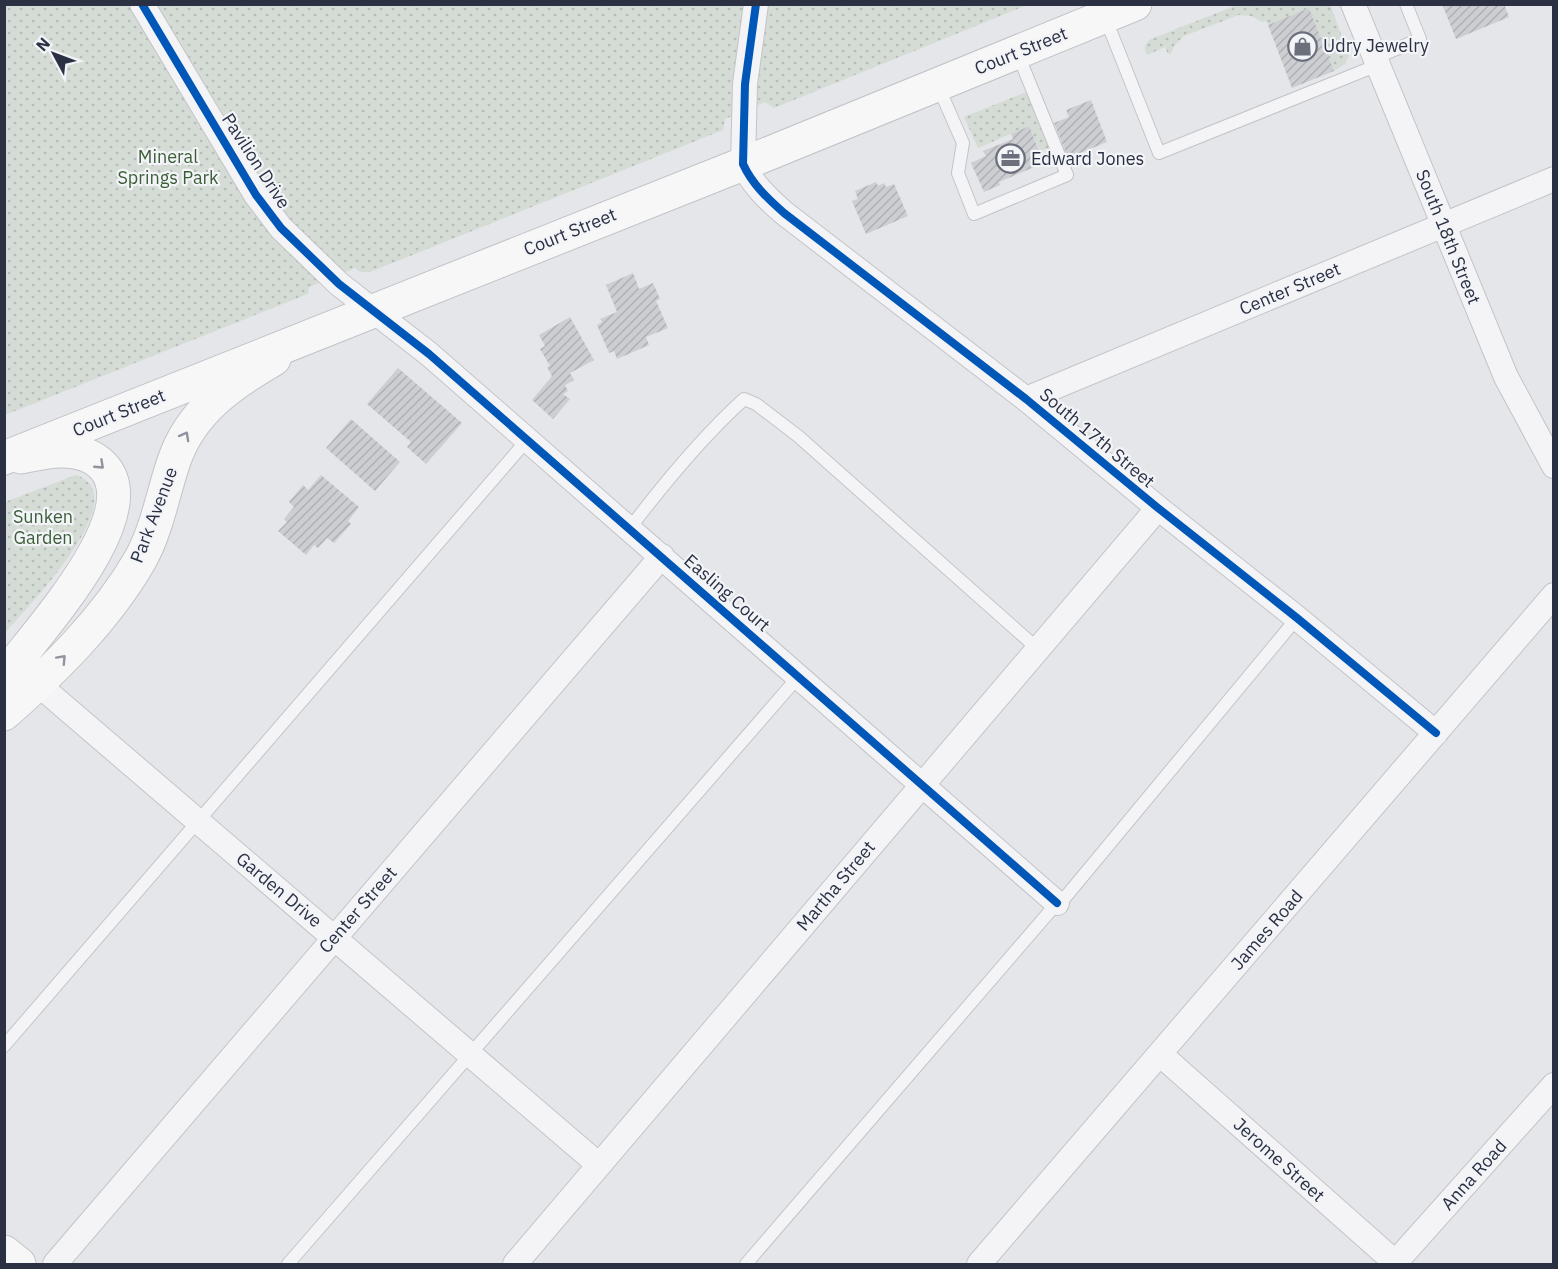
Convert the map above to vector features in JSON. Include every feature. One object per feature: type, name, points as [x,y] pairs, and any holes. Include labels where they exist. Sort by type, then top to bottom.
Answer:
[{"type":"main road","name":"Court Street","points":[[4,459],[1135,4]]},
{"type":"main road","name":"Park Avenue","points":[[19,675],[94,623],[127,581],[150,535],[180,445],[197,417],[225,391],[316,335]]},
{"type":"main road","name":"Park Avenue","points":[[4,459],[60,450],[92,457],[107,470],[114,504],[99,544],[19,675],[4,714]]},
{"type":"main road","points":[[4,1252],[19,1264]]},
{"type":"street","name":"Pavilion Drive","points":[[142,4],[256,195],[281,228],[300,247],[339,284],[372,310]]},
{"type":"street","points":[[742,164],[745,84],[756,4]]},
{"type":"street","name":"South 18th Street","points":[[1353,4],[1506,377],[1554,466]]},
{"type":"street","name":"South 17th Street","points":[[742,164],[765,196],[784,213],[1026,399],[1436,733]]},
{"type":"street","name":"Center Street","points":[[1026,399],[1554,179]]},
{"type":"street","name":"Easling Court","points":[[372,310],[429,354],[528,439],[1058,903]]},
{"type":"street","name":"Martha Street","points":[[515,1264],[1158,508]]},
{"type":"street","name":"Center Street","points":[[55,1264],[662,556]]},
{"type":"street","name":"James Road","points":[[978,1264],[1161,1055],[1554,595]]},
{"type":"street","name":"Garden Drive","points":[[19,675],[198,821],[599,1166]]},
{"type":"street","name":"Jerome Street","points":[[1161,1055],[1396,1264]]},
{"type":"street","name":"Anna Road","points":[[1396,1264],[1554,1085]]},
{"type":"lane","points":[[1105,17],[1159,153],[1377,62],[1420,39],[1406,4]]},
{"type":"lane","points":[[938,84],[963,143],[958,173],[974,214],[1067,175],[1017,52]]},
{"type":"lane","points":[[630,528],[664,484],[714,427],[744,399],[756,404],[798,436],[1039,650]]},
{"type":"lane","points":[[4,1046],[528,439]]},
{"type":"lane","points":[[746,1264],[1058,903],[1063,900],[1297,618]]},
{"type":"lane","points":[[288,1264],[799,676]]},
{"type":"green space","points":[[1330,4],[1349,56],[1345,64],[1334,71],[1309,8],[1268,25],[1266,21],[1262,22],[1251,16],[1239,15],[1184,36],[1174,46],[1171,54],[1168,54],[1165,47],[1147,55],[1145,50],[1146,44],[1151,39],[1237,5]]},
{"type":"green space","name":"Mineral Springs Park","points":[[5,5],[1027,5],[774,108],[765,102],[725,119],[723,130],[370,272],[360,272],[355,268],[309,287],[308,294],[5,415]]},
{"type":"green space","points":[[1026,92],[1049,148],[1040,151],[1029,126],[978,148],[964,117]]},
{"type":"green space","name":"Sunken Garden","points":[[76,475],[92,487],[94,505],[86,528],[53,578],[5,633],[5,502]]},
{"type":"building","points":[[1442,4],[1504,4],[1509,17],[1456,39]]},
{"type":"building","points":[[1309,8],[1334,71],[1292,88],[1268,25]]},
{"type":"building","points":[[1091,100],[1107,142],[1068,158],[1054,123],[1069,117],[1066,110]]},
{"type":"building","points":[[1029,126],[1044,163],[999,182],[1000,185],[984,192],[971,163],[986,156],[983,151],[1013,139],[1011,134]]},
{"type":"building","points":[[876,182],[878,186],[884,183],[886,187],[894,184],[908,216],[866,234],[852,201],[858,199],[855,191]]},
{"type":"building","points":[[633,273],[639,289],[653,283],[660,299],[656,301],[668,328],[646,337],[649,345],[617,359],[614,351],[609,353],[597,325],[602,322],[600,319],[617,312],[606,285]]},
{"type":"building","points":[[570,317],[594,360],[570,373],[574,380],[565,385],[568,391],[563,394],[570,399],[553,419],[532,400],[552,376],[547,367],[550,366],[540,349],[545,346],[539,335]]},
{"type":"building","points":[[398,368],[462,423],[426,464],[407,447],[411,442],[367,404]]},
{"type":"building","points":[[351,419],[400,462],[375,491],[326,448]]},
{"type":"building","points":[[321,475],[359,507],[348,521],[351,524],[334,543],[327,538],[318,548],[314,545],[306,555],[278,531],[287,522],[284,519],[294,507],[289,502],[303,485],[308,490]]},
{"type":"cycle path","points":[[142,4],[256,195],[281,228],[339,284],[429,354],[1057,903]]},
{"type":"cycle path","points":[[756,4],[745,84],[743,164],[761,191],[784,213],[1026,399],[1436,733]]},
{"type":"place","name":"Udry Jewelry","points":[[1302,46]]},
{"type":"place","name":"Edward Jones","points":[[1010,159]]}]
